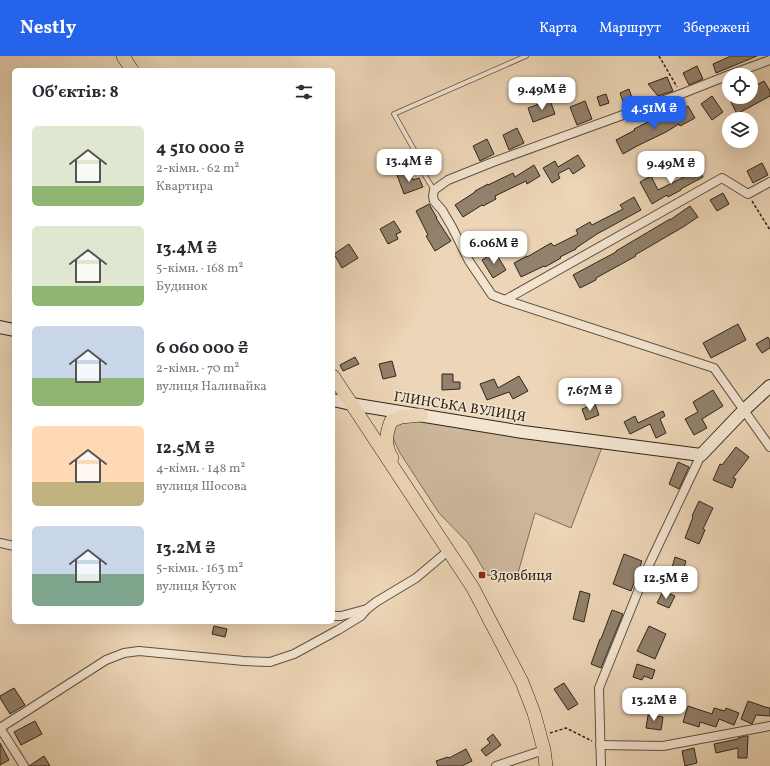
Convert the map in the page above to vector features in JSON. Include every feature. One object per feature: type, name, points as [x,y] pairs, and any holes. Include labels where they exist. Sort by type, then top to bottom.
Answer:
[{"type":"main road","points":[[123,56],[131,68]]},
{"type":"main road","points":[[0,327],[12,330]]},
{"type":"main road","points":[[335,379],[473,588],[522,682],[534,714],[544,750],[546,766]]},
{"type":"main road","points":[[701,455],[744,410],[770,386]]},
{"type":"main road","name":"ГЛИНСЬКА ВУЛИЦЯ","points":[[335,400],[523,432],[701,455]]},
{"type":"main road","points":[[410,493],[409,487],[390,454],[387,445],[387,432],[391,421],[401,417],[422,415]]},
{"type":"street","points":[[748,68],[770,60]]},
{"type":"street","points":[[722,78],[448,180],[434,190],[433,196],[434,201],[442,210],[452,227],[468,261],[492,295],[714,368],[770,447]]},
{"type":"street","points":[[505,300],[722,178],[748,194],[770,182]]},
{"type":"street","points":[[601,766],[599,688],[647,569],[701,455]]},
{"type":"street","points":[[0,543],[12,546]]},
{"type":"street","points":[[24,766],[0,728],[106,660],[124,653],[139,651],[270,662],[294,654],[338,630],[360,616],[376,602],[416,578],[448,550]]},
{"type":"street","points":[[335,616],[341,616],[367,609]]},
{"type":"street","points":[[600,745],[663,746],[770,726]]},
{"type":"street","points":[[496,766],[544,750]]},
{"type":"lane","points":[[434,190],[424,174],[416,153],[394,114],[526,56]]},
{"type":"path","points":[[659,56],[681,94]]},
{"type":"path","points":[[748,194],[770,230]]},
{"type":"path","points":[[540,735],[566,728],[600,745]]},
{"type":"shaded area","points":[[397,417],[604,442],[571,528],[535,513],[516,580],[487,575],[468,543],[439,513],[400,453],[392,436]]},
{"type":"building","points":[[731,56],[757,56],[728,68],[722,68],[722,71],[716,73],[713,64]]},
{"type":"building","points":[[697,66],[703,79],[689,85],[683,73]]},
{"type":"building","points":[[667,77],[673,91],[658,96],[648,84]]},
{"type":"building","points":[[764,81],[770,91],[770,96],[758,103],[758,84]]},
{"type":"building","points":[[629,89],[632,98],[623,102],[620,93]]},
{"type":"building","points":[[606,94],[609,103],[600,106],[597,97]]},
{"type":"building","points":[[712,96],[723,112],[712,120],[701,104]]},
{"type":"building","points":[[550,100],[555,114],[533,122],[528,108]]},
{"type":"building","points":[[585,101],[592,119],[577,125],[570,107]]},
{"type":"building","points":[[732,104],[755,104],[741,112],[736,112]]},
{"type":"building","points":[[688,106],[695,118],[680,126],[679,124],[623,154],[616,140],[650,121],[651,124]]},
{"type":"building","points":[[517,128],[524,143],[509,150],[503,135]]},
{"type":"building","points":[[487,139],[494,154],[480,161],[473,146]]},
{"type":"building","points":[[578,155],[585,166],[573,174],[569,168],[558,174],[560,178],[552,183],[543,168],[555,161],[558,167]]},
{"type":"building","points":[[762,163],[768,175],[753,183],[747,171]]},
{"type":"building","points":[[697,164],[703,177],[668,197],[667,195],[652,204],[640,182],[651,176],[658,190],[686,176],[683,171]]},
{"type":"building","points":[[534,165],[540,176],[527,184],[526,181],[495,196],[496,199],[483,206],[482,205],[463,217],[455,205],[488,184],[513,173],[515,177]]},
{"type":"building","points":[[409,171],[413,180],[419,178],[423,187],[404,194],[397,175]]},
{"type":"building","points":[[723,193],[729,204],[717,211],[710,200]]},
{"type":"building","points":[[634,197],[641,210],[597,234],[576,249],[545,267],[544,266],[521,277],[514,263],[551,243],[554,246],[578,234],[576,230],[590,222],[592,225],[623,209],[620,205]]},
{"type":"building","points":[[429,204],[451,241],[435,251],[426,236],[428,235],[416,211]]},
{"type":"building","points":[[690,206],[698,217],[635,255],[636,256],[580,288],[573,275],[616,252],[670,220]]},
{"type":"building","points":[[394,221],[401,232],[396,234],[398,239],[388,244],[380,229]]},
{"type":"building","points":[[349,244],[358,258],[342,268],[335,253]]},
{"type":"building","points":[[495,252],[506,270],[493,278],[482,260]]},
{"type":"building","points":[[738,324],[746,340],[711,358],[703,343]]},
{"type":"building","points":[[768,337],[770,341],[770,348],[762,353],[756,344]]},
{"type":"building","points":[[355,357],[359,364],[343,371],[340,365]]},
{"type":"building","points":[[392,361],[396,376],[383,379],[379,364]]},
{"type":"building","points":[[442,374],[453,374],[453,382],[460,382],[460,389],[442,390]]},
{"type":"building","points":[[519,376],[528,391],[513,399],[509,392],[487,400],[480,384],[494,379],[498,388]]},
{"type":"building","points":[[713,390],[723,406],[702,419],[707,428],[694,435],[685,419],[698,412],[693,402]]},
{"type":"building","points":[[595,404],[599,415],[586,420],[582,409]]},
{"type":"building","points":[[663,411],[665,416],[660,419],[666,433],[656,438],[650,424],[630,434],[624,422],[635,416],[638,423]]},
{"type":"building","points":[[736,447],[749,457],[733,478],[736,479],[732,488],[713,480],[720,464],[722,465]]},
{"type":"building","points":[[678,462],[689,467],[679,489],[669,484]]},
{"type":"building","points":[[699,501],[713,508],[703,529],[705,530],[699,544],[685,538],[693,517],[692,516]]},
{"type":"building","points":[[624,554],[642,561],[631,591],[613,584]]},
{"type":"building","points":[[675,557],[686,561],[682,575],[671,571]]},
{"type":"building","points":[[580,591],[590,594],[584,622],[573,619]]},
{"type":"building","points":[[663,591],[675,596],[669,608],[657,603]]},
{"type":"building","points":[[612,610],[623,614],[601,668],[591,664]]},
{"type":"building","points":[[214,626],[227,629],[225,637],[212,634]]},
{"type":"building","points":[[649,626],[666,634],[655,659],[637,651]]},
{"type":"building","points":[[637,664],[655,670],[652,679],[644,676],[642,680],[633,677]]},
{"type":"building","points":[[564,683],[578,704],[568,710],[554,689]]},
{"type":"building","points":[[14,688],[25,705],[10,714],[0,696]]},
{"type":"building","points":[[748,701],[770,708],[770,716],[756,715],[752,724],[741,719]]},
{"type":"building","points":[[688,706],[712,714],[714,708],[725,711],[726,708],[739,713],[734,725],[719,719],[716,727],[700,722],[699,727],[683,722]]},
{"type":"building","points":[[648,715],[663,717],[661,730],[646,728]]},
{"type":"building","points":[[35,721],[42,734],[21,745],[14,732]]},
{"type":"building","points":[[493,734],[501,745],[486,756],[481,750],[490,743],[487,739]]},
{"type":"building","points":[[748,736],[747,758],[738,758],[738,748],[716,753],[714,744]]},
{"type":"building","points":[[0,743],[9,760],[0,765]]},
{"type":"building","points":[[694,748],[697,763],[685,766],[682,751]]},
{"type":"building","points":[[466,749],[472,761],[462,766],[438,766],[436,761],[449,758]]},
{"type":"building","points":[[44,756],[50,766],[29,766]]},
{"type":"place","name":"Здовбиця","points":[[482,575]]}]
